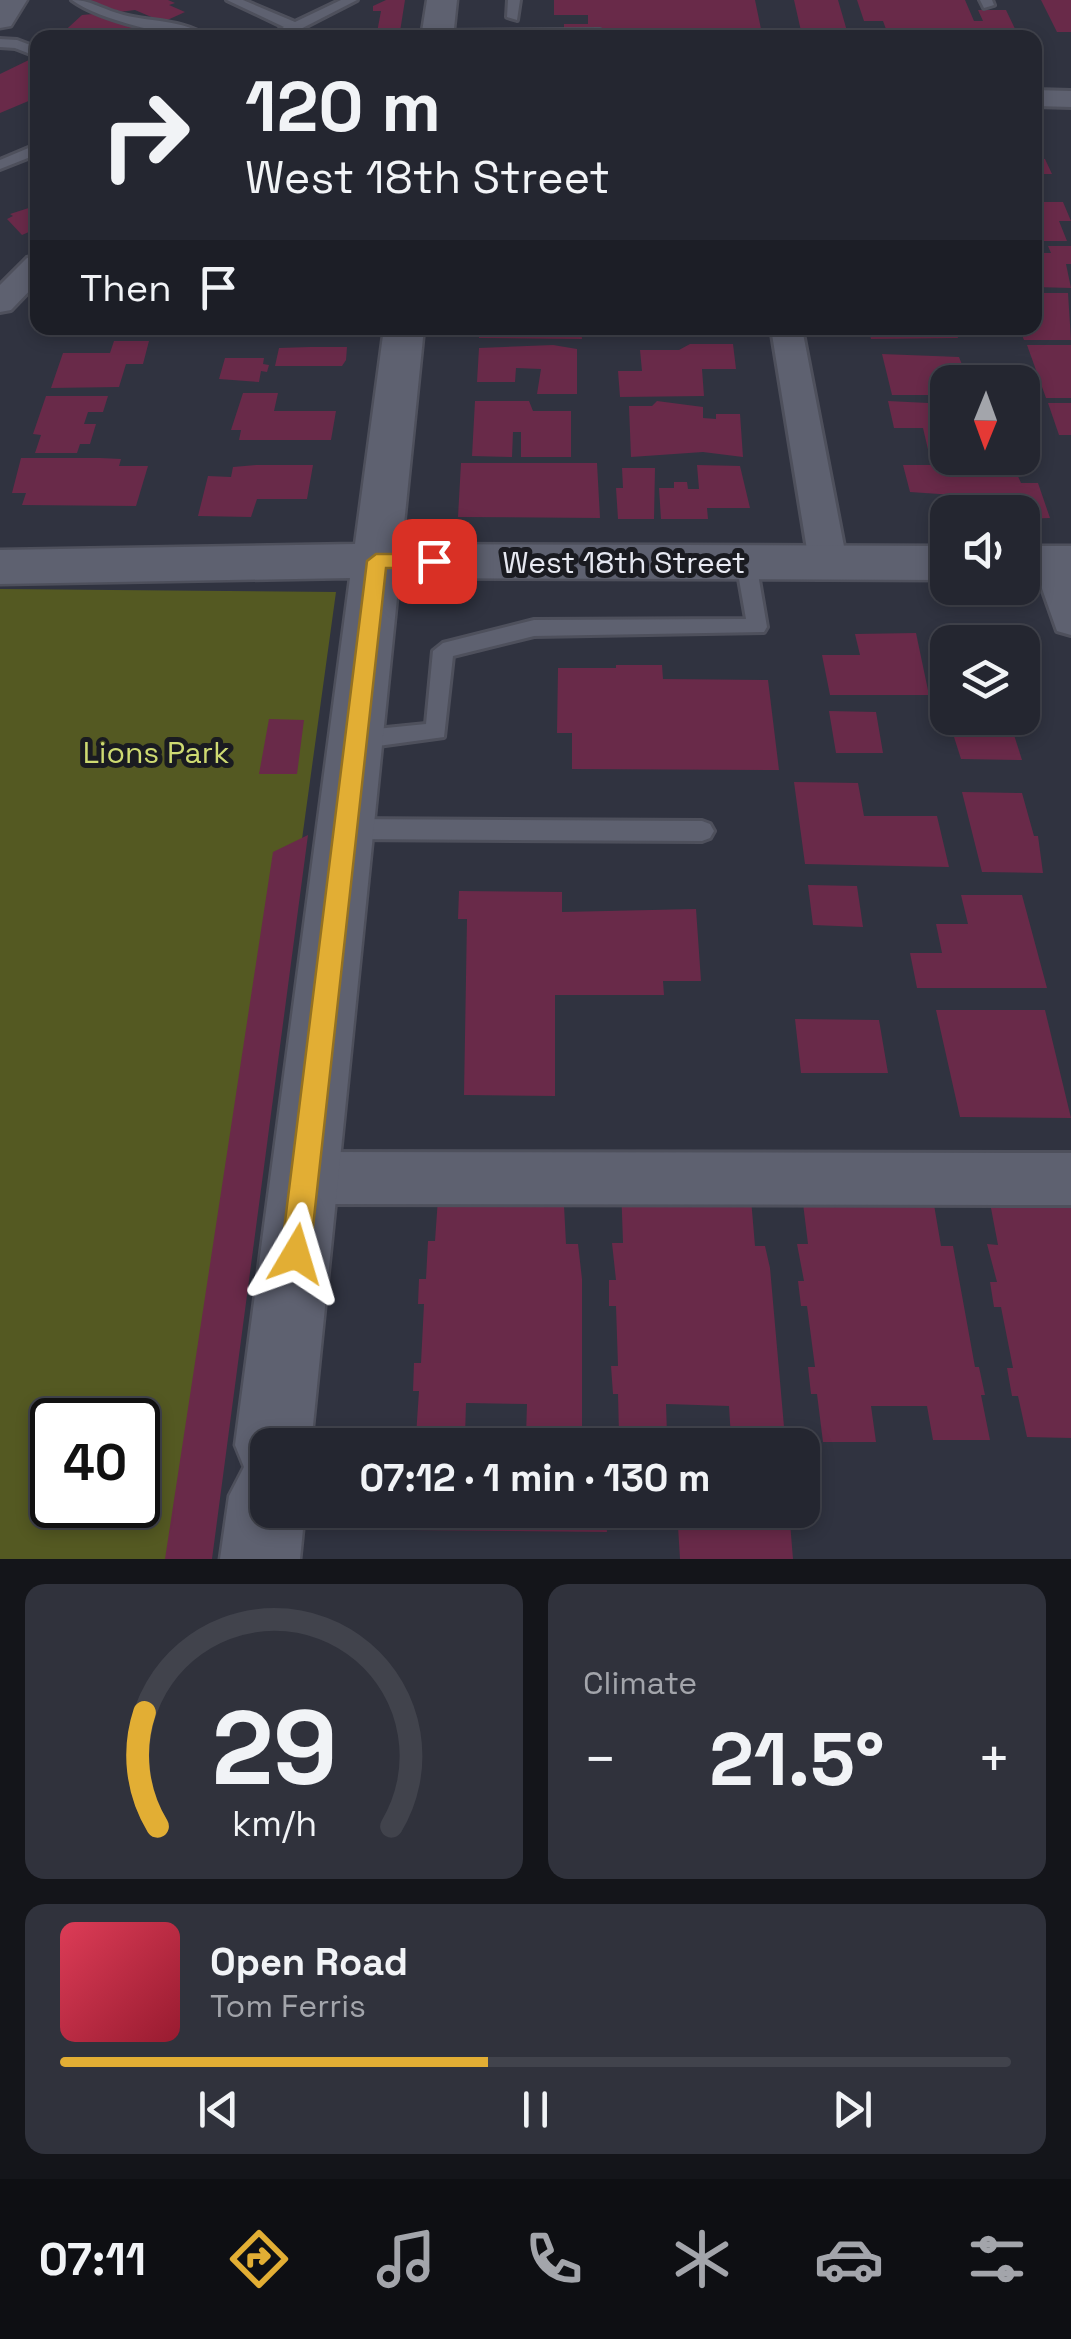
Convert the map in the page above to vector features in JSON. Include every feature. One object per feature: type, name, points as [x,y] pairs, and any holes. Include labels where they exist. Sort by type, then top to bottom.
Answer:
[{"type":"street","points":[[0,19],[12,0]]},
{"type":"street","points":[[439,30],[442,0]]},
{"type":"street","points":[[1042,99],[1070,101]]},
{"type":"street","points":[[0,304],[30,272]]},
{"type":"street","points":[[276,1428],[403,335]]},
{"type":"street","points":[[787,335],[828,562]]},
{"type":"street","name":"West 18th Street","points":[[0,568],[376,561],[930,563]]},
{"type":"street","points":[[1049,563],[1071,620]]},
{"type":"street","points":[[304,1178],[1071,1179]]},
{"type":"street","points":[[260,1559],[264,1528]]},
{"type":"lane","points":[[78,0],[116,18],[187,30]]},
{"type":"lane","points":[[234,0],[296,26]]},
{"type":"lane","points":[[288,30],[352,0]]},
{"type":"lane","points":[[513,16],[514,0]]},
{"type":"lane","points":[[0,43],[18,44],[30,50]]},
{"type":"lane","points":[[0,165],[30,152]]},
{"type":"lane","points":[[356,740],[436,731],[443,651],[534,628],[758,626],[746,562]]},
{"type":"lane","points":[[345,828],[702,831]]},
{"type":"green space","name":"Lions Park","points":[[0,589],[336,592],[203,1559],[0,1559]]},
{"type":"building","points":[[85,0],[168,0],[175,3],[169,5],[185,12],[163,22],[135,10],[119,12]]},
{"type":"building","points":[[386,0],[405,0],[400,30],[377,30],[381,11],[373,11],[373,6]]},
{"type":"building","points":[[554,0],[755,0],[761,29],[564,30],[564,24],[588,24],[588,15],[554,15]]},
{"type":"building","points":[[794,0],[838,0],[847,30],[801,30]]},
{"type":"building","points":[[857,0],[965,0],[974,21],[983,21],[978,10],[1006,10],[1016,30],[886,30],[883,21],[864,21]]},
{"type":"building","points":[[1041,0],[1071,0],[1071,32],[1057,32]]},
{"type":"building","points":[[93,14],[137,30],[66,30],[82,15]]},
{"type":"building","points":[[30,59],[30,100],[0,113],[0,74]]},
{"type":"building","points":[[1042,158],[1045,159],[1052,174],[1042,174]]},
{"type":"building","points":[[1042,202],[1063,202],[1071,221],[1059,221],[1067,241],[1042,241]]},
{"type":"building","points":[[30,208],[30,232],[22,235],[7,219],[13,216],[10,214]]},
{"type":"building","points":[[1048,246],[1071,246],[1071,264],[1066,264],[1071,288],[1042,287],[1042,253],[1051,253]]},
{"type":"building","points":[[1042,293],[1068,293],[1071,340],[1024,340],[1022,335],[1042,335]]},
{"type":"building","points":[[582,335],[582,339],[479,338]]},
{"type":"building","points":[[870,335],[958,338],[871,339]]},
{"type":"building","points":[[114,341],[149,341],[143,364],[126,364],[119,387],[51,388],[63,353],[110,353]]},
{"type":"building","points":[[690,344],[733,344],[736,369],[702,369],[704,396],[620,397],[618,371],[642,371],[640,350],[679,350]]},
{"type":"building","points":[[553,345],[577,349],[577,394],[537,394],[541,369],[516,368],[515,382],[477,382],[479,348]]},
{"type":"building","points":[[1027,345],[1071,345],[1071,398],[1046,398],[1040,365],[1034,365]]},
{"type":"building","points":[[347,347],[342,366],[275,366],[279,348]]},
{"type":"building","points":[[882,354],[959,357],[962,365],[930,365],[930,395],[892,395]]},
{"type":"building","points":[[225,358],[264,358],[263,364],[269,365],[267,372],[261,371],[259,382],[219,379]]},
{"type":"building","points":[[243,393],[278,393],[274,411],[336,411],[331,440],[239,440],[241,430],[231,430]]},
{"type":"building","points":[[46,396],[108,396],[103,412],[88,412],[84,424],[96,424],[90,444],[80,444],[77,453],[35,453],[41,435],[33,434]]},
{"type":"building","points":[[475,401],[529,401],[533,411],[571,411],[571,457],[521,457],[521,432],[513,432],[512,457],[472,456]]},
{"type":"building","points":[[657,401],[703,407],[703,418],[740,414],[743,457],[703,452],[631,457],[629,406],[652,406]]},
{"type":"building","points":[[888,401],[930,403],[930,458],[923,428],[894,428]]},
{"type":"building","points":[[1048,403],[1071,403],[1071,435],[1059,435]]},
{"type":"building","points":[[21,458],[121,459],[119,466],[148,466],[136,506],[22,505],[26,493],[12,493]]},
{"type":"building","points":[[461,463],[597,463],[600,518],[458,517]]},
{"type":"building","points":[[313,465],[307,499],[257,499],[251,517],[198,516],[208,476],[231,477],[233,467]]},
{"type":"building","points":[[697,465],[740,466],[750,508],[707,508],[708,519],[661,519],[659,488],[674,488],[674,482],[687,482],[688,489],[699,489]]},
{"type":"building","points":[[903,465],[930,465],[930,475],[1017,475],[1021,483],[1038,483],[1050,518],[1040,518],[1040,495],[910,492]]},
{"type":"building","points":[[622,468],[655,468],[654,519],[618,519],[616,488],[623,488]]},
{"type":"building","points":[[916,633],[929,695],[830,695],[822,655],[860,655],[855,634]]},
{"type":"building","points":[[662,665],[663,679],[768,680],[779,770],[572,769],[572,733],[557,733],[558,668]]},
{"type":"building","points":[[829,711],[876,712],[883,753],[836,753]]},
{"type":"building","points":[[269,719],[304,720],[297,774],[259,774]]},
{"type":"building","points":[[953,735],[1014,735],[1022,760],[961,759]]},
{"type":"building","points":[[794,782],[858,783],[864,816],[937,816],[949,867],[805,864]]},
{"type":"building","points":[[962,792],[1022,793],[1034,836],[1038,836],[1043,873],[982,872]]},
{"type":"building","points":[[308,835],[212,1559],[165,1559],[273,852]]},
{"type":"building","points":[[808,885],[857,886],[863,927],[813,925]]},
{"type":"building","points":[[459,891],[562,892],[562,912],[696,909],[701,981],[663,981],[664,995],[555,995],[555,1096],[464,1095],[467,919],[458,919]]},
{"type":"building","points":[[961,895],[1022,895],[1047,988],[917,988],[910,953],[942,953],[936,924],[968,924]]},
{"type":"building","points":[[936,1010],[1045,1010],[1071,1118],[960,1117]]},
{"type":"building","points":[[795,1019],[879,1020],[888,1073],[801,1073]]},
{"type":"building","points":[[439,1184],[563,1186],[566,1244],[578,1244],[582,1279],[582,1428],[526,1428],[527,1404],[466,1403],[465,1428],[417,1428],[419,1391],[413,1391],[414,1363],[421,1363],[424,1304],[418,1304],[419,1279],[426,1279],[428,1241],[435,1241]]},
{"type":"building","points":[[621,1185],[750,1187],[755,1246],[765,1246],[770,1268],[784,1428],[730,1428],[729,1406],[666,1404],[667,1428],[619,1428],[618,1394],[613,1394],[611,1366],[618,1366],[616,1306],[609,1306],[609,1280],[616,1280],[612,1243],[623,1243]]},
{"type":"building","points":[[801,1187],[931,1187],[941,1246],[953,1246],[975,1367],[979,1367],[985,1395],[981,1395],[990,1440],[933,1440],[927,1406],[871,1406],[876,1442],[823,1442],[817,1394],[811,1394],[808,1367],[815,1367],[807,1306],[801,1306],[798,1281],[804,1281],[797,1244],[808,1244]]},
{"type":"building","points":[[987,1187],[1071,1188],[1071,1438],[1027,1437],[1018,1396],[1012,1396],[1007,1368],[1013,1368],[1001,1307],[994,1307],[990,1282],[997,1282],[987,1244],[998,1245]]},
{"type":"building","points":[[607,1528],[607,1532],[410,1530]]},
{"type":"building","points":[[678,1528],[790,1528],[793,1559],[680,1559]]},
{"type":"route","points":[[296,1254],[376,561],[434,561]]}]
